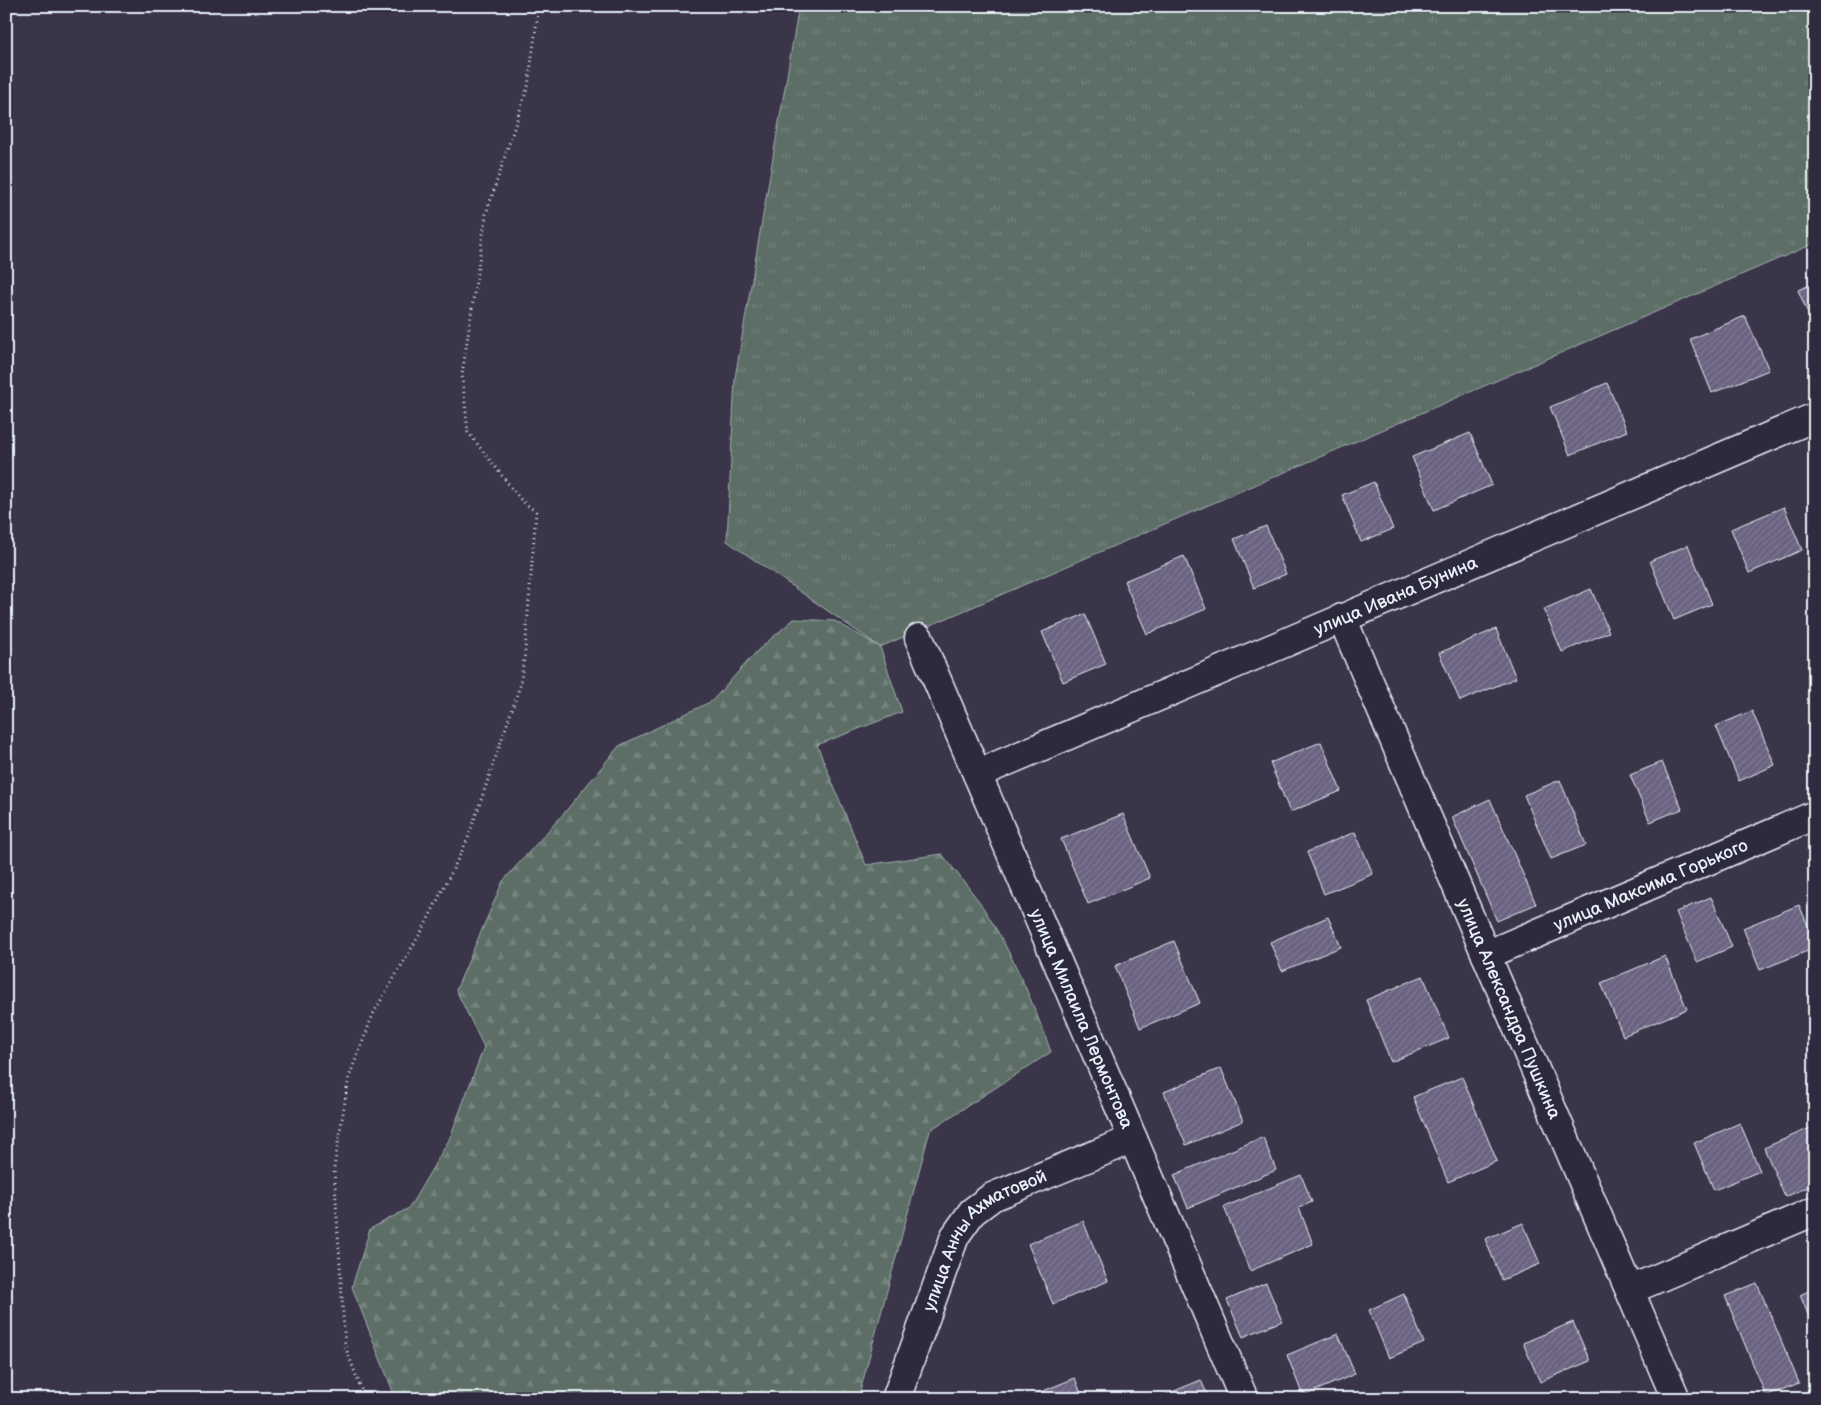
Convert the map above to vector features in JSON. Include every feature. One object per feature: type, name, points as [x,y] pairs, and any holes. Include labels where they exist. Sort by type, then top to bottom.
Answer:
[{"type":"street","name":"улица Ивана Бунина","points":[[977,774],[1815,417]]},
{"type":"street","name":"улица Александра Пушкина","points":[[1342,618],[1676,1399]]},
{"type":"street","name":"улица Милаила Лермонтова","points":[[918,638],[1244,1399]]},
{"type":"street","name":"улица Максима Горького","points":[[1486,955],[1815,815]]},
{"type":"street","name":"улица Анны Ахматовой","points":[[896,1399],[955,1236],[972,1212],[992,1197],[1133,1139]]},
{"type":"street","points":[[1630,1290],[1815,1211]]},
{"type":"path","points":[[365,1399],[346,1346],[334,1168],[349,1077],[374,1012],[424,927],[466,841],[520,686],[525,652],[536,512],[521,500],[468,432],[462,375],[486,214],[528,86],[539,6]]},
{"type":"green space","points":[[799,6],[1815,6],[1815,243],[880,647],[727,541],[735,378]]},
{"type":"green space","points":[[794,619],[835,621],[880,647],[902,712],[817,745],[866,865],[942,854],[980,903],[1002,938],[1028,994],[1051,1052],[930,1130],[858,1399],[396,1399],[352,1287],[370,1229],[409,1208],[449,1140],[484,1047],[456,990],[503,881],[565,812],[619,746],[712,701],[758,650]]},
{"type":"building","points":[[1815,283],[1815,330],[1798,290]]},
{"type":"building","points":[[1745,316],[1769,370],[1712,393],[1690,339]]},
{"type":"building","points":[[1607,383],[1627,431],[1570,455],[1550,407]]},
{"type":"building","points":[[1470,433],[1492,485],[1434,510],[1412,457]]},
{"type":"building","points":[[1374,482],[1393,529],[1361,542],[1342,495]]},
{"type":"building","points":[[1784,507],[1802,550],[1749,573],[1731,529]]},
{"type":"building","points":[[1266,526],[1286,574],[1254,588],[1234,539]]},
{"type":"building","points":[[1688,545],[1712,604],[1674,620],[1650,561]]},
{"type":"building","points":[[1184,556],[1206,609],[1147,634],[1124,581]]},
{"type":"building","points":[[1591,589],[1609,632],[1562,652],[1544,609]]},
{"type":"building","points":[[1085,614],[1106,664],[1063,682],[1042,632]]},
{"type":"building","points":[[1496,629],[1516,678],[1460,701],[1439,653]]},
{"type":"building","points":[[1752,711],[1775,765],[1739,781],[1716,726]]},
{"type":"building","points":[[1321,742],[1341,791],[1290,812],[1270,763]]},
{"type":"building","points":[[1662,762],[1682,809],[1650,822],[1630,775]]},
{"type":"building","points":[[1560,780],[1586,845],[1551,859],[1524,795]]},
{"type":"building","points":[[1490,799],[1536,904],[1497,921],[1452,817]]},
{"type":"building","points":[[1123,814],[1150,878],[1088,904],[1061,839]]},
{"type":"building","points":[[1355,832],[1373,874],[1324,894],[1307,852]]},
{"type":"building","points":[[1711,897],[1732,947],[1697,962],[1676,912]]},
{"type":"building","points":[[1799,905],[1815,941],[1815,948],[1760,970],[1743,928]]},
{"type":"building","points":[[1328,917],[1341,947],[1282,971],[1270,942]]},
{"type":"building","points":[[1174,941],[1200,1003],[1140,1028],[1115,966]]},
{"type":"building","points":[[1665,956],[1687,1009],[1623,1036],[1601,983]]},
{"type":"building","points":[[1423,976],[1449,1038],[1391,1062],[1366,1000]]},
{"type":"building","points":[[1221,1068],[1243,1121],[1186,1145],[1164,1092]]},
{"type":"building","points":[[1462,1077],[1497,1161],[1448,1182],[1413,1097]]},
{"type":"building","points":[[1740,1123],[1760,1171],[1714,1190],[1694,1143]]},
{"type":"building","points":[[1810,1128],[1815,1139],[1815,1184],[1785,1197],[1764,1148]]},
{"type":"building","points":[[1263,1137],[1276,1170],[1188,1208],[1174,1175]]},
{"type":"building","points":[[1301,1175],[1312,1202],[1299,1208],[1313,1244],[1250,1271],[1224,1207]]},
{"type":"building","points":[[1083,1221],[1108,1281],[1053,1304],[1028,1244]]},
{"type":"building","points":[[1523,1223],[1540,1264],[1502,1280],[1485,1239]]},
{"type":"building","points":[[1266,1283],[1282,1321],[1243,1337],[1227,1300]]},
{"type":"building","points":[[1757,1283],[1799,1383],[1766,1396],[1725,1296]]},
{"type":"building","points":[[1815,1288],[1815,1331],[1800,1295]]},
{"type":"building","points":[[1404,1294],[1424,1343],[1389,1358],[1369,1310]]},
{"type":"building","points":[[1573,1322],[1590,1361],[1540,1382],[1523,1343]]},
{"type":"building","points":[[1338,1334],[1355,1374],[1303,1396],[1287,1355]]},
{"type":"building","points":[[1075,1378],[1083,1399],[1026,1399],[1026,1398]]},
{"type":"building","points":[[1201,1380],[1209,1399],[1155,1399]]}]
